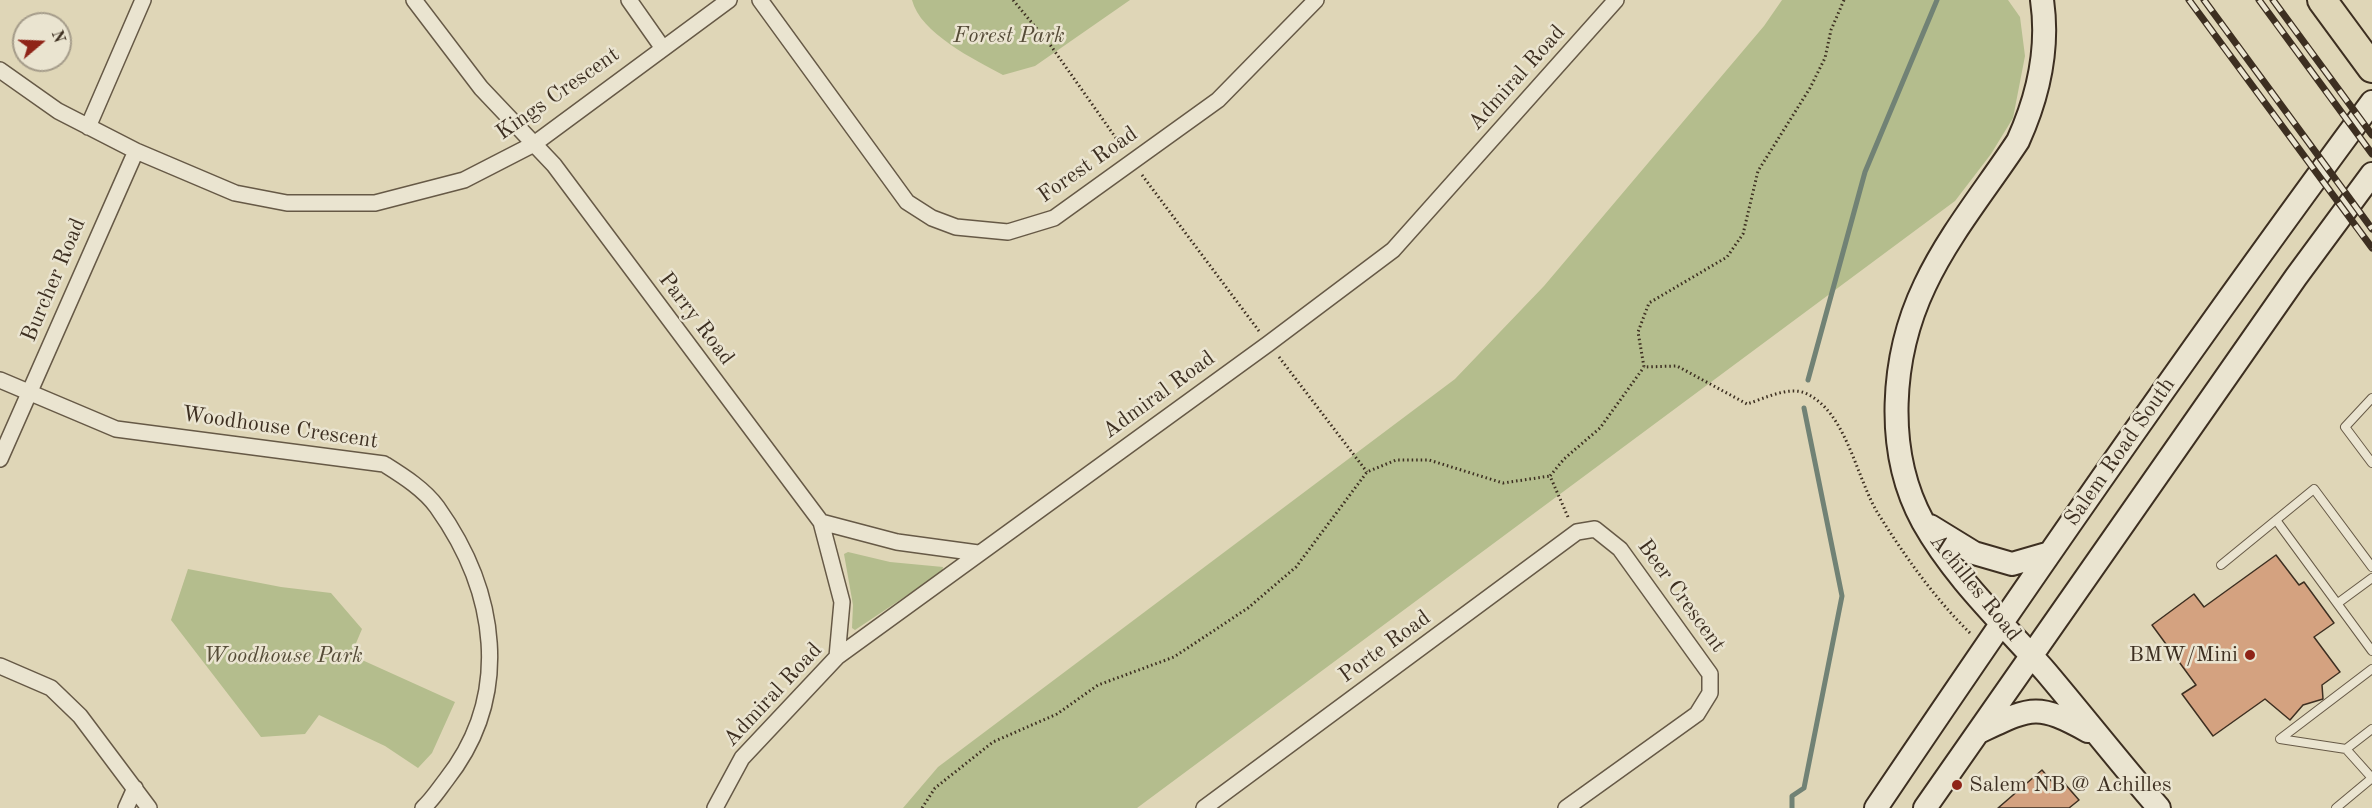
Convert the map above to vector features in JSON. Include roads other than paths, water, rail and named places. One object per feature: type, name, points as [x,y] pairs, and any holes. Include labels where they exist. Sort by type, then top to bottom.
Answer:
[{"type":"highway","points":[[2322,0],[2372,68]]},
{"type":"main road","name":"Achilles Road","points":[[2042,0],[2044,39],[2042,58],[2029,118],[2018,141],[1925,285],[1900,360],[1896,411],[1902,467],[1922,520],[1955,570],[2030,655],[2158,808]]},
{"type":"main road","name":"Salem Road South","points":[[1876,808],[2050,553],[2286,218],[2372,102]]},
{"type":"main road","name":"Salem Road South","points":[[1925,808],[2296,277],[2372,174]]},
{"type":"main road","points":[[1922,520],[1974,553],[2012,564],[2050,553]]},
{"type":"main road","points":[[1979,731],[2023,711],[2036,709],[2057,714],[2097,735]]},
{"type":"street","points":[[87,127],[143,0]]},
{"type":"street","name":"Parry Road","points":[[414,0],[481,88],[554,165],[820,522],[842,602],[837,657]]},
{"type":"street","points":[[630,0],[662,47]]},
{"type":"street","name":"Kings Crescent","points":[[0,70],[58,111],[87,127],[136,152],[235,193],[287,202],[337,205],[375,203],[464,180],[534,144],[662,47],[729,0]]},
{"type":"street","name":"Forest Road","points":[[760,0],[907,202],[932,218],[956,227],[1008,232],[1054,218],[1218,100],[1316,0]]},
{"type":"street","name":"Admiral Road","points":[[715,808],[742,758],[837,657],[1268,344],[1393,250],[1616,0]]},
{"type":"street","name":"Burcher Road","points":[[0,459],[136,152]]},
{"type":"street","name":"Woodhouse Crescent","points":[[0,380],[116,429],[384,464],[412,482],[436,506],[470,563],[491,637],[491,670],[486,704],[464,758],[423,808]]},
{"type":"street","points":[[820,522],[897,542],[978,553]]},
{"type":"street","name":"Beer Crescent","points":[[1570,807],[1697,714],[1710,693],[1710,674],[1620,549],[1595,529]]},
{"type":"street","name":"Porte Road","points":[[1204,808],[1577,532],[1595,529]]},
{"type":"street","points":[[0,666],[51,688],[80,716],[149,808]]},
{"type":"street","points":[[126,808],[135,788]]},
{"type":"lane","points":[[2372,398],[2345,427],[2372,463]]},
{"type":"lane","points":[[2221,564],[2314,489],[2372,567]]},
{"type":"lane","points":[[2276,520],[2372,651]]},
{"type":"lane","points":[[2338,603],[2372,578]]},
{"type":"lane","points":[[2336,808],[2372,778],[2346,749],[2280,739],[2372,669]]},
{"type":"lane","points":[[2346,749],[2372,729]]},
{"type":"waterway","points":[[1808,380],[1865,172],[1937,0]]},
{"type":"waterway","points":[[1792,808],[1792,796],[1804,788],[1842,596],[1804,408]]},
{"type":"railway","points":[[2189,0],[2372,248]]},
{"type":"railway","points":[[2204,0],[2372,229]]},
{"type":"railway","points":[[2259,0],[2372,154]]},
{"type":"railway","points":[[2273,0],[2372,135]]},
{"type":"place","name":"BMW/Mini","points":[[2250,655]]},
{"type":"place","name":"Salem NB @ Achilles","points":[[1957,785]]},
{"type":"park label","name":"Forest Park","points":[[1009,36]]},
{"type":"park label","name":"Woodhouse Park","points":[[283,656]]}]
